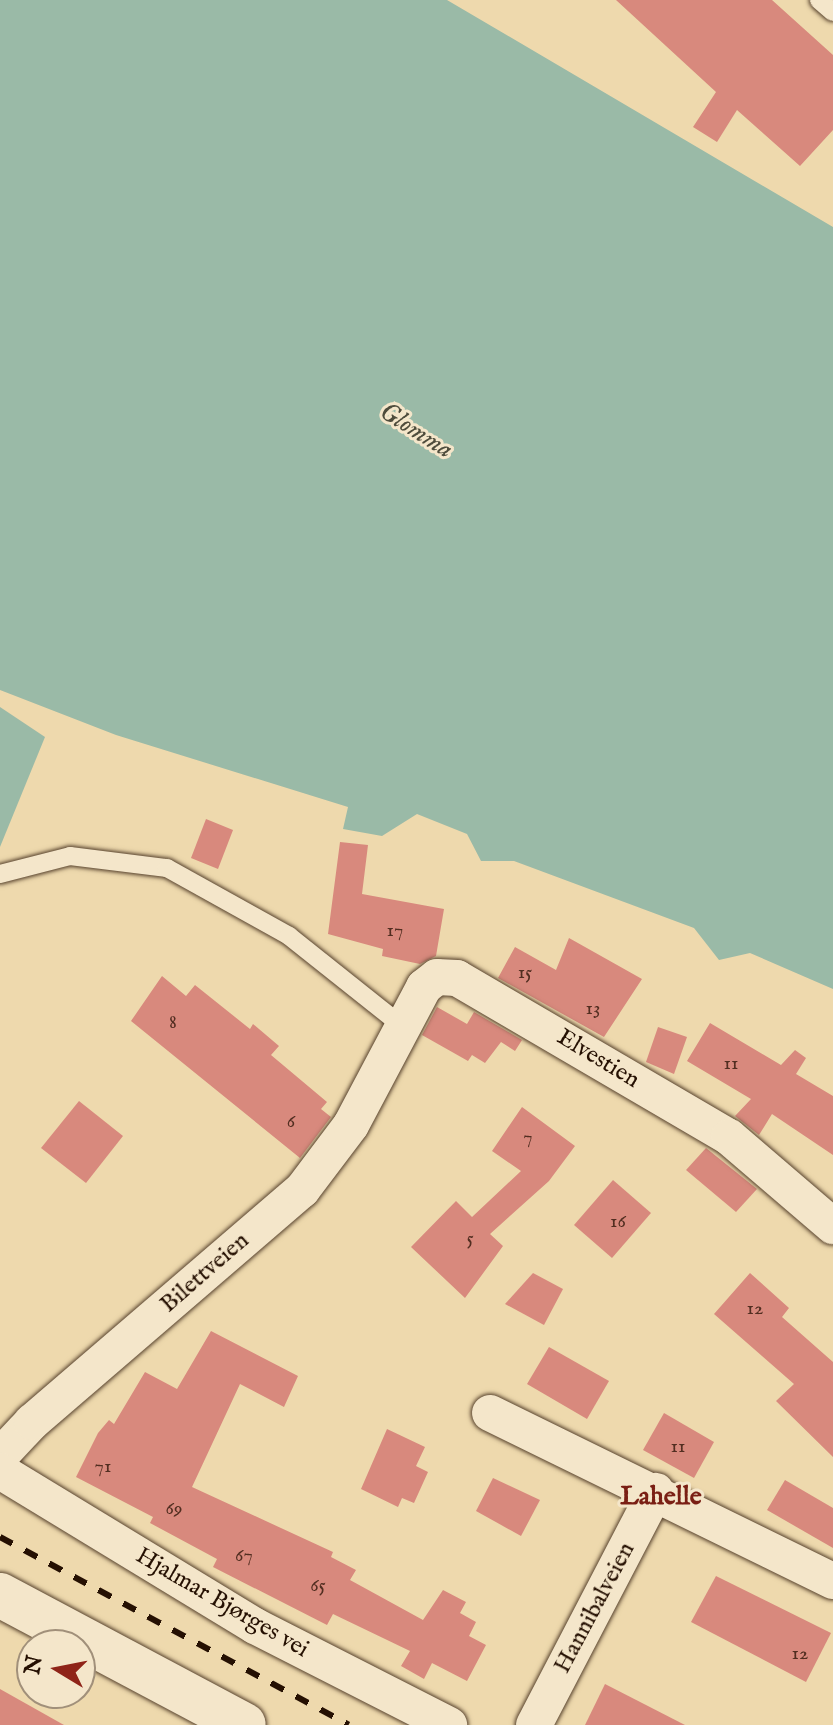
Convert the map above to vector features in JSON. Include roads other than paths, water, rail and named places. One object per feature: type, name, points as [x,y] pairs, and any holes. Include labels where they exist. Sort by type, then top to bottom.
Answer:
[{"type":"street","name":"Elvestien","points":[[382,1067],[424,987],[437,977],[457,978],[729,1137],[833,1226]]},
{"type":"street","name":"Bilettveien","points":[[0,1456],[32,1422],[302,1190],[344,1137],[382,1067]]},
{"type":"street","points":[[490,1413],[656,1491],[833,1581]]},
{"type":"street","name":"Hjalmar Bjørges vei","points":[[0,1471],[255,1626],[449,1725]]},
{"type":"street","name":"Hannibalveien","points":[[534,1725],[656,1491]]},
{"type":"street","points":[[0,1595],[244,1725]]},
{"type":"lane","points":[[819,0],[833,12]]},
{"type":"lane","points":[[0,874],[70,856],[167,868],[289,936],[402,1026]]},
{"type":"water","name":"Glomma","points":[[0,0],[447,0],[833,227],[833,989],[750,953],[719,960],[694,928],[514,861],[481,861],[467,834],[417,814],[382,836],[343,829],[348,807],[116,735],[0,690]]},
{"type":"water","points":[[0,707],[45,737],[0,847]]},
{"type":"railway","points":[[0,1537],[349,1725]]},
{"type":"district","name":"Lahelle","points":[[661,1497]]}]
